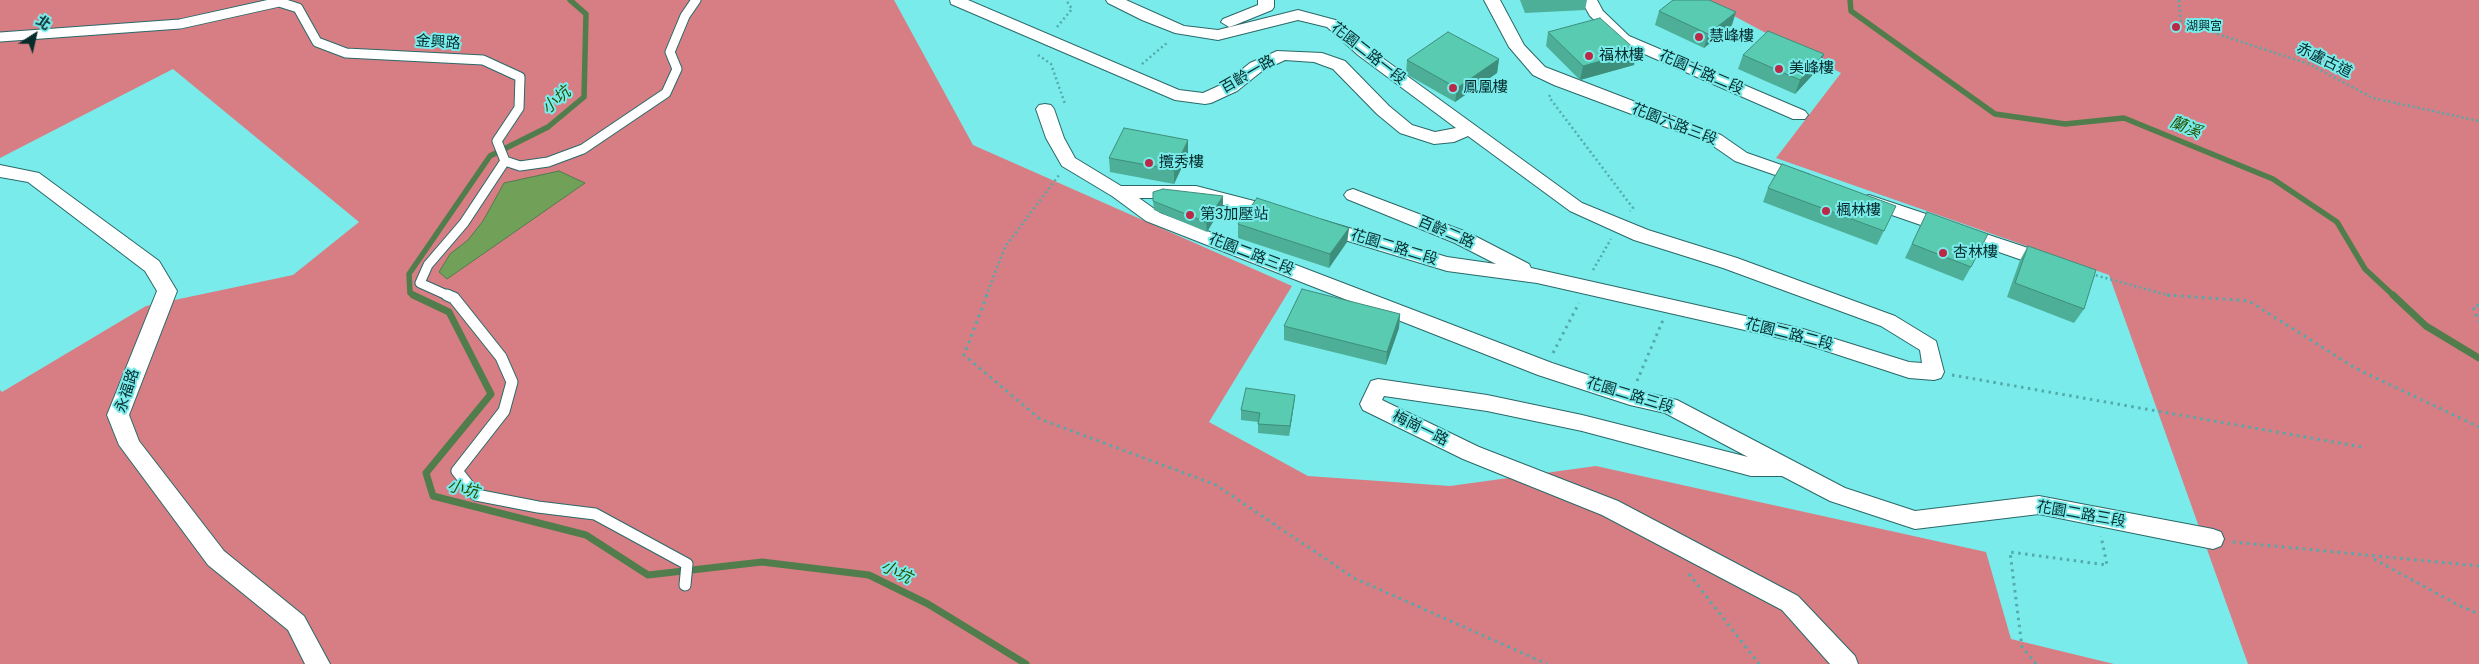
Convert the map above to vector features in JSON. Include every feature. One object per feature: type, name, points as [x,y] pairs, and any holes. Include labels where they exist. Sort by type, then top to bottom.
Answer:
[{"type":"street","name":"花園二路一段","points":[[1114,0],[1148,17],[1181,30],[1218,35],[1298,15],[1333,24],[1364,52],[1469,129]]},
{"type":"street","points":[[1218,35],[1228,22],[1266,7],[1266,0]]},
{"type":"street","name":"花園六路三段","points":[[1492,0],[1518,48],[1539,70],[1560,81],[1715,139],[1741,157],[1825,186]]},
{"type":"street","name":"花園十路二段","points":[[1589,0],[1596,13],[1623,40],[1799,115]]},
{"type":"street","name":"百齡一路","points":[[956,1],[1152,84],[1175,96],[1205,99],[1231,87],[1256,66],[1284,55],[1316,57],[1339,64],[1383,110],[1406,129],[1434,138],[1454,136],[1469,129]]},
{"type":"street","points":[[1046,109],[1055,138],[1068,162],[1118,192]]},
{"type":"street","points":[[1469,129],[1576,206],[1619,225],[1888,321],[1929,346],[1934,372]]},
{"type":"street","name":"永福路","points":[[0,171],[33,177],[152,266],[167,291],[118,415],[130,445],[216,558],[296,623],[318,664]]},
{"type":"street","name":"花園二路二段","points":[[1118,192],[1196,192],[1301,220],[1447,264],[1537,276],[1584,289],[1803,336],[1909,370],[1934,372]]},
{"type":"street","name":"花園二路三段","points":[[1118,192],[1153,217],[1545,369],[1630,397],[1670,406],[1838,495],[1915,520],[2039,504],[2213,539]]},
{"type":"street","name":"百齡二路","points":[[1353,195],[1462,238],[1537,276]]},
{"type":"street","points":[[1853,196],[2059,266]]},
{"type":"street","name":"梅崗一路","points":[[1786,467],[1751,467],[1592,426],[1487,403],[1378,386],[1370,404],[1471,453],[1610,508],[1790,603],[1846,664]]},
{"type":"lane","points":[[685,585],[686,564],[595,514],[538,507],[476,495],[457,472],[504,411],[512,382],[501,357],[454,298],[420,283],[428,265],[464,223],[505,161],[520,166],[548,162],[583,149],[666,93],[677,69],[670,52],[685,16],[696,0]]},
{"type":"lane","name":"金興路","points":[[0,37],[180,24],[279,2],[298,8],[317,42],[346,53],[483,60],[520,77],[519,108],[497,141],[505,161]]},
{"type":"path","points":[[1045,39],[1072,10],[1066,0]]},
{"type":"path","name":"赤盧古道","points":[[2179,0],[2181,22],[2309,64],[2373,98],[2479,121]]},
{"type":"path","points":[[1152,84],[1140,65],[1169,41]]},
{"type":"path","points":[[1036,54],[1051,64],[1066,106]]},
{"type":"path","points":[[1545,369],[1584,289],[1619,225],[1633,208],[1549,97],[1560,81]]},
{"type":"path","points":[[1068,162],[1005,247],[964,356],[1040,419],[1216,485],[1354,578],[1547,664]]},
{"type":"path","points":[[2059,266],[2175,297],[2249,301],[2355,368],[2479,427]]},
{"type":"path","points":[[2479,305],[2473,307],[2479,322]]},
{"type":"path","points":[[1630,397],[1669,306]]},
{"type":"path","points":[[1934,372],[2362,447]]},
{"type":"path","points":[[2036,664],[2022,647],[2010,552],[2107,565],[2097,517]]},
{"type":"path","points":[[2213,539],[2371,557],[2479,566]]},
{"type":"path","points":[[2371,557],[2458,605],[2479,614]]},
{"type":"path","points":[[1687,572],[1759,664]]},
{"type":"shaded area","points":[[0,0],[894,0],[973,145],[1292,286],[1209,422],[1308,476],[1450,486],[1596,466],[1986,552],[2011,639],[2114,664],[0,664],[0,390],[2,392],[146,306],[293,275],[359,222],[173,69],[0,158]]},
{"type":"shaded area","points":[[1704,0],[2479,0],[2479,664],[2248,664],[2109,275],[1776,158],[1841,73]]},
{"type":"shaded area","points":[[559,171],[585,183],[447,279],[439,272],[450,254],[468,240],[483,221],[504,183]]},
{"type":"building","points":[[1673,0],[1709,0],[1736,12],[1708,34],[1659,11]]},
{"type":"building","points":[[1600,18],[1637,51],[1583,66],[1548,32]]},
{"type":"building","points":[[1768,31],[1824,54],[1800,80],[1743,55]]},
{"type":"building","points":[[1448,32],[1499,59],[1457,88],[1407,60]]},
{"type":"building","points":[[1124,128],[1188,140],[1174,170],[1109,158]]},
{"type":"building","points":[[1782,164],[1896,206],[1884,231],[1768,188]]},
{"type":"building","points":[[1163,189],[1223,196],[1206,222],[1153,201],[1153,192]]},
{"type":"building","points":[[1257,198],[1349,228],[1330,254],[1238,224]]},
{"type":"building","points":[[1927,212],[1988,234],[1971,267],[1912,244]]},
{"type":"building","points":[[2028,246],[2096,270],[2084,309],[2015,283]]},
{"type":"building","points":[[1302,289],[1400,314],[1387,352],[1284,326]]},
{"type":"building","points":[[1246,388],[1295,395],[1290,426],[1258,424],[1260,413],[1241,410]]},
{"type":"waterway","name":"小坑","points":[[416,296],[410,293],[409,274],[490,156],[548,127],[584,97],[586,14],[570,0]]},
{"type":"waterway","name":"蘭溪","points":[[1850,0],[1851,11],[1995,114],[2065,124],[2124,118],[2273,179],[2337,222],[2365,269],[2394,296]]},
{"type":"waterway","name":"小坑","points":[[413,295],[449,312],[491,394],[426,473],[433,496],[586,535],[648,575],[762,562],[869,575],[928,604],[1026,664]]},
{"type":"waterway","name":"蘭溪","points":[[2393,295],[2426,326],[2479,358]]},
{"type":"place","name":"湖興宮","points":[[2176,27]]},
{"type":"place","name":"慧峰樓","points":[[1699,37]]},
{"type":"place","name":"福林樓","points":[[1589,56]]},
{"type":"place","name":"美峰樓","points":[[1779,69]]},
{"type":"place","name":"鳳凰樓","points":[[1453,88]]},
{"type":"place","name":"攬秀樓","points":[[1149,163]]},
{"type":"place","name":"楓林樓","points":[[1826,211]]},
{"type":"place","name":"第3加壓站","points":[[1190,215]]},
{"type":"place","name":"杏林樓","points":[[1943,253]]}]
